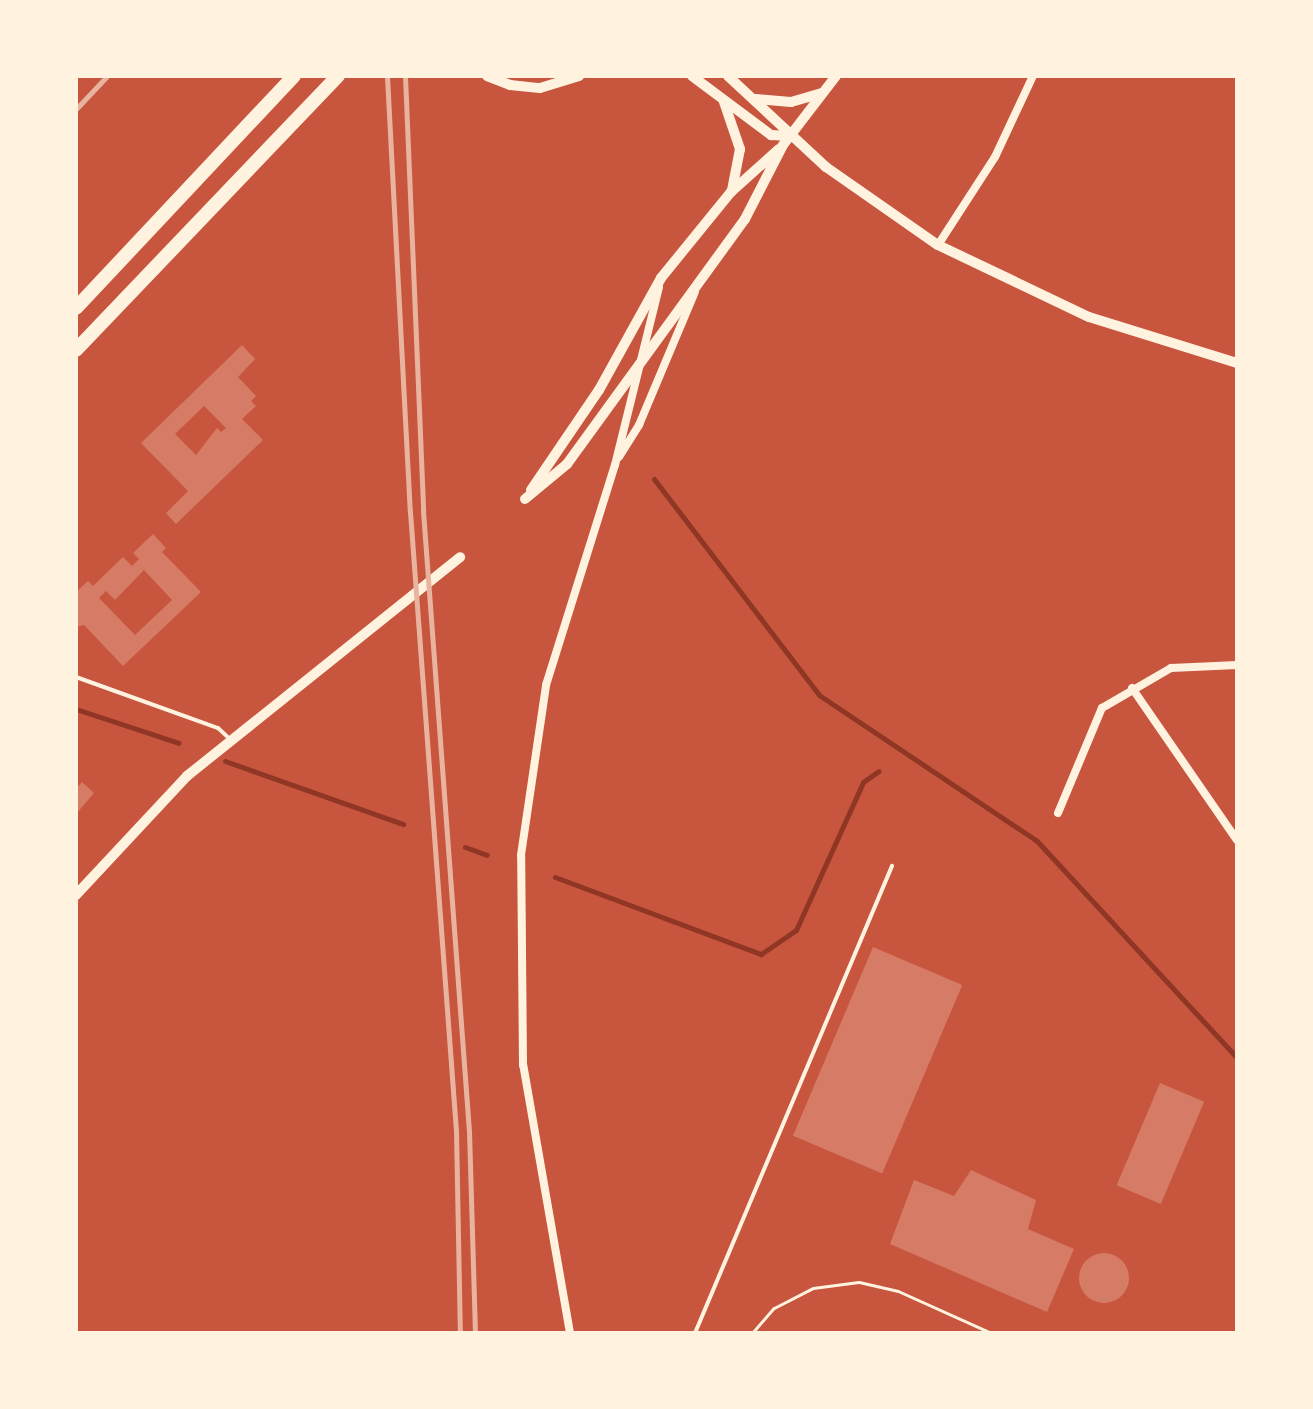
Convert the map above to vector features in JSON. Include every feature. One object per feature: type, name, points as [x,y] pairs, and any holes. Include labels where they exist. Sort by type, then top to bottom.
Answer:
[{"type":"highway","points":[[76,308],[294,76]]},
{"type":"highway","points":[[76,350],[336,78]]},
{"type":"street","points":[[487,76],[510,85],[540,88],[579,76]]},
{"type":"street","points":[[692,76],[771,135],[786,141],[938,245],[1089,317],[1237,363]]},
{"type":"street","points":[[728,76],[784,122],[786,141],[745,219],[567,464],[525,499],[575,428],[661,278],[731,192],[786,141],[836,76]]},
{"type":"street","points":[[938,245],[995,157],[1033,76]]},
{"type":"street","points":[[756,99],[791,102],[824,92]]},
{"type":"street","points":[[723,100],[740,149],[731,192]]},
{"type":"street","points":[[570,1333],[523,1065],[521,855],[546,685],[615,465],[661,278]]},
{"type":"street","points":[[615,465],[639,425],[697,285]]},
{"type":"street","points":[[76,895],[152,809],[230,739],[460,557]]},
{"type":"street","points":[[1058,813],[1102,708],[1171,668],[1237,665]]},
{"type":"street","points":[[1132,688],[1237,840]]},
{"type":"lane","points":[[76,677],[218,728],[230,739]]},
{"type":"lane","points":[[695,1333],[892,866]]},
{"type":"path","points":[[752,1333],[774,1308],[813,1288],[859,1282],[898,1291],[991,1333]]},
{"type":"building","points":[[242,345],[255,359],[238,377],[256,396],[251,401],[256,406],[242,419],[263,440],[176,524],[166,513],[188,491],[141,443]],"holes":[[[204,406],[226,428],[221,432],[217,428],[196,455],[175,434]]]},
{"type":"building","points":[[153,534],[166,548],[162,552],[201,592],[123,666],[84,625],[76,627],[76,592],[88,581],[93,586],[123,557],[132,566],[139,559],[133,553]],"holes":[[[144,570],[172,600],[135,635],[99,598],[106,591],[115,600]]]},
{"type":"building","points":[[82,782],[94,793],[76,814],[76,789]]},
{"type":"building","points":[[873,947],[962,985],[882,1174],[793,1136]]},
{"type":"building","points":[[1160,1083],[1204,1102],[1161,1204],[1117,1185]]},
{"type":"building","points":[[971,1170],[1036,1200],[1028,1229],[1074,1249],[1047,1312],[890,1244],[914,1180],[954,1196]]},
{"type":"building","points":[[1104,1253],[1122,1260],[1129,1278],[1122,1296],[1104,1303],[1086,1296],[1079,1278],[1086,1260]]},
{"type":"waterway","points":[[654,479],[819,695],[1037,841],[1237,1058]]},
{"type":"waterway","points":[[76,709],[179,743]]},
{"type":"waterway","points":[[225,761],[403,824]]},
{"type":"waterway","points":[[555,877],[761,954],[796,930],[863,782],[879,771]]},
{"type":"waterway","points":[[465,847],[487,855]]},
{"type":"railway","points":[[76,109],[107,76]]},
{"type":"railway","points":[[387,76],[410,512],[456,1131],[460,1333]]},
{"type":"railway","points":[[405,76],[423,511],[469,1131],[475,1333]]}]
